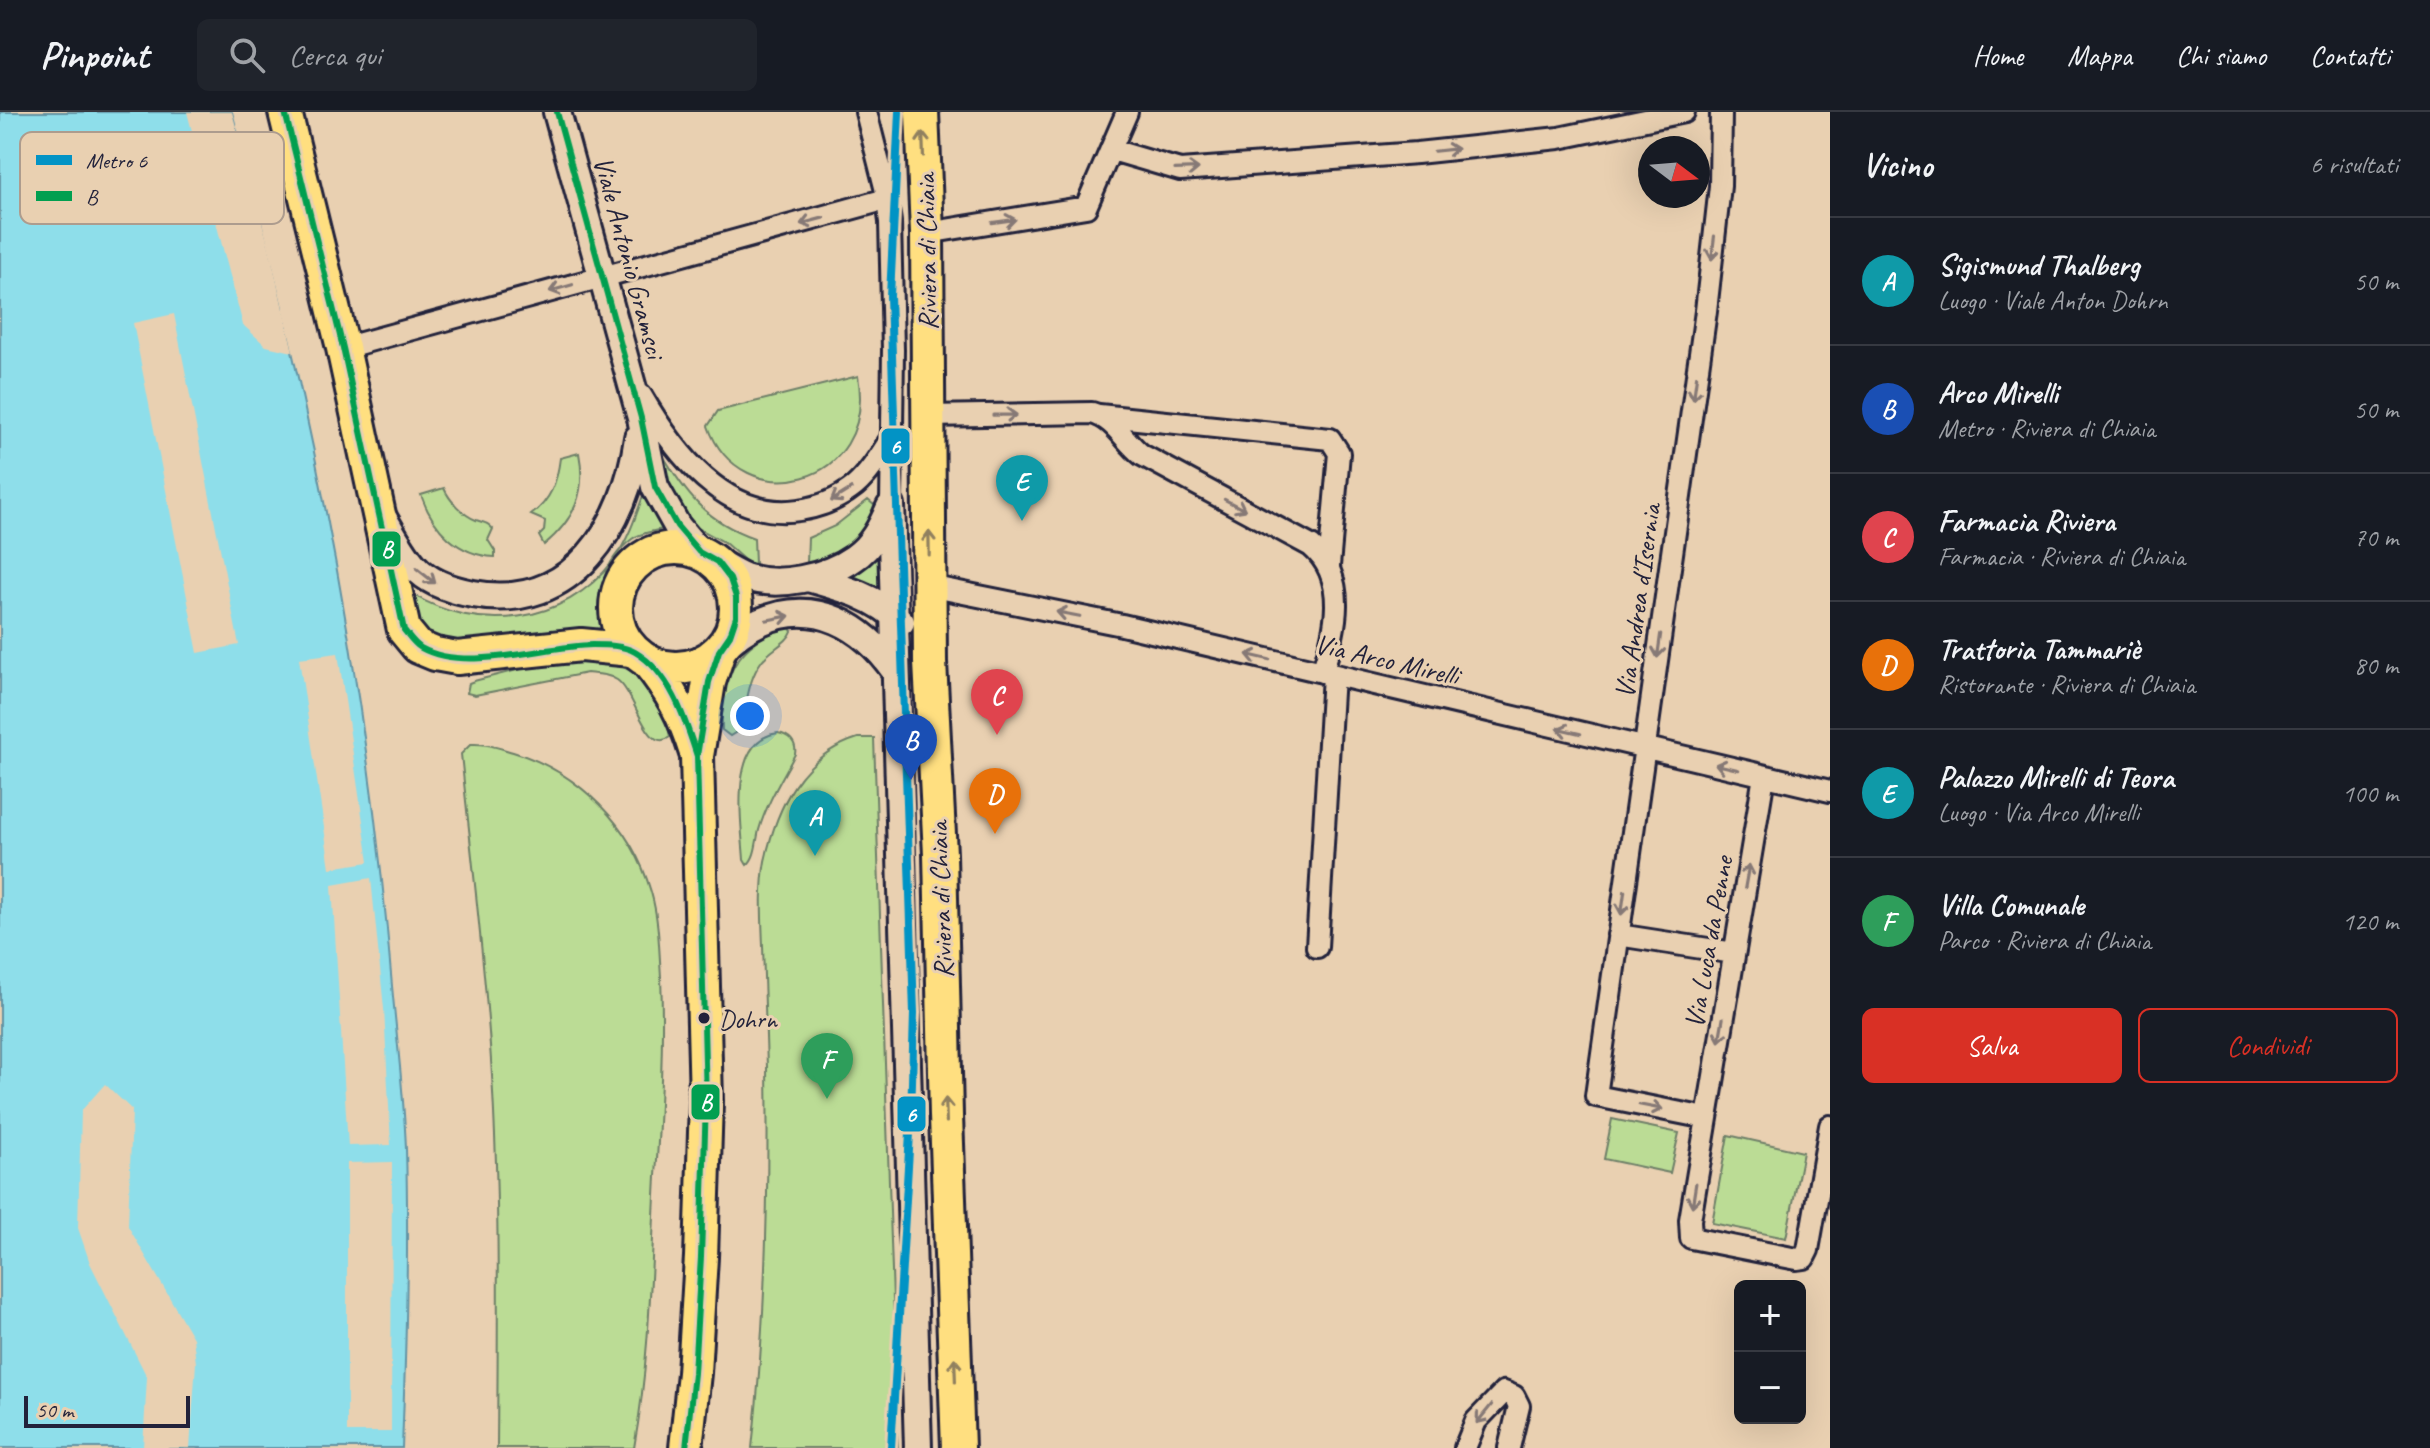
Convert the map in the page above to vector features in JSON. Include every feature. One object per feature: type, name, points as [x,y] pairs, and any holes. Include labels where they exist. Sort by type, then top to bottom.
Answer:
[{"type":"main road","points":[[285,112],[381,513],[404,630],[418,647],[457,658],[581,645],[640,656],[666,668],[685,668],[703,662],[719,651]]},
{"type":"main road","name":"Riviera di Chiaia","points":[[922,112],[927,233],[930,662],[940,854],[958,1448]]},
{"type":"main road","points":[[686,1448],[701,1257],[706,1101],[697,756],[709,682],[719,651],[730,635],[736,617],[736,597],[730,579],[708,557],[679,547],[659,549],[640,559],[626,574],[617,593],[616,613],[621,634],[670,690],[684,716],[697,756]]},
{"type":"street","name":"Viale Antonio Gramsci","points":[[557,112],[641,418],[655,487],[677,526],[708,557]]},
{"type":"street","points":[[866,112],[890,222],[893,350],[891,506],[918,1448]]},
{"type":"street","points":[[927,233],[1084,209],[1127,112]]},
{"type":"street","points":[[1112,150],[1176,170],[1196,169],[1417,153],[1559,138],[1684,112]]},
{"type":"street","name":"Via Andrea d'Isernia","points":[[1706,1118],[1596,1096],[1706,311],[1720,186],[1721,112]]},
{"type":"street","points":[[343,348],[887,199]]},
{"type":"street","points":[[629,374],[677,449],[727,495],[753,508],[778,513],[809,509],[836,500],[856,485],[874,465],[892,437]]},
{"type":"street","points":[[928,416],[1092,413],[1323,436],[1335,443],[1339,453],[1329,566],[1335,584],[1335,616],[1328,674],[1317,947]]},
{"type":"street","points":[[1099,415],[1112,422],[1142,455],[1311,546],[1329,566]]},
{"type":"street","points":[[381,513],[415,567],[437,584],[491,598],[550,585],[574,571],[594,552],[610,529],[632,472],[641,418]]},
{"type":"street","points":[[708,557],[745,577],[808,578],[854,559],[881,527],[891,506]]},
{"type":"street","points":[[808,578],[862,596],[894,614],[914,636],[930,662]]},
{"type":"street","points":[[719,651],[744,631],[778,617],[821,616],[845,622],[872,622],[894,614],[929,586]]},
{"type":"street","name":"Via Arco Mirelli","points":[[929,586],[1122,625],[1830,791]]},
{"type":"street","points":[[845,622],[881,651],[895,671]]},
{"type":"street","name":"Via Luca da Penne","points":[[1764,776],[1706,1118],[1689,1229],[1691,1238],[1804,1258],[1829,1137]]},
{"type":"street","points":[[1618,935],[1734,953]]},
{"type":"street","points":[[1465,1448],[1476,1421],[1504,1392],[1514,1396],[1519,1406],[1509,1448]]},
{"type":"green space","points":[[858,376],[859,414],[848,444],[828,465],[802,478],[775,480],[748,473],[724,455],[708,426],[718,411]]},
{"type":"green space","points":[[661,452],[699,505],[723,523],[754,538],[755,564],[751,566],[724,542],[694,526],[668,499]]},
{"type":"green space","points":[[579,453],[581,481],[576,505],[563,526],[544,545],[539,536],[544,531],[545,521],[531,515],[552,490],[560,458]]},
{"type":"green space","points":[[646,487],[662,529],[635,537],[620,551]]},
{"type":"green space","points":[[444,488],[461,511],[493,529],[488,540],[495,557],[481,555],[458,545],[432,519],[421,495]]},
{"type":"green space","points":[[868,500],[874,505],[872,517],[860,538],[842,553],[807,563],[808,538],[835,526]]},
{"type":"green space","points":[[879,548],[881,596],[835,577]]},
{"type":"green space","points":[[611,563],[601,592],[602,630],[580,629],[479,648],[433,638],[418,625],[412,594],[464,615],[492,618],[519,616],[545,610],[570,599],[593,582]]},
{"type":"green space","points":[[788,626],[792,631],[790,635],[764,658],[756,670],[738,731],[730,736],[722,730],[722,711],[728,679],[735,665],[755,642]]},
{"type":"green space","points":[[601,657],[629,670],[649,685],[662,706],[670,737],[662,740],[654,738],[624,687],[606,675],[587,673],[475,695],[467,693],[469,683],[474,681],[564,658]]},
{"type":"green space","points":[[778,733],[791,740],[795,754],[766,810],[754,854],[747,865],[740,806],[744,767],[751,750],[762,739]]},
{"type":"green space","points":[[858,738],[874,738],[898,1448],[752,1448],[761,1353],[767,1210],[762,904],[765,861],[785,803],[807,770],[838,746]]},
{"type":"green space","points":[[471,744],[498,747],[537,761],[581,788],[600,805],[631,845],[654,903],[661,977],[661,1076],[647,1347],[634,1448],[497,1448],[498,1247],[493,1096],[484,973],[461,754]]},
{"type":"green space","points":[[1612,1119],[1679,1133],[1670,1173],[1604,1159]]},
{"type":"green space","points":[[1728,1135],[1803,1152],[1786,1238],[1712,1223]]},
{"type":"water","points":[[0,112],[232,112],[237,132],[20,132],[20,224],[262,224],[333,545],[368,764],[381,875],[405,1129],[407,1261],[402,1448],[0,1448]]},
{"type":"pier","points":[[187,112],[232,112],[237,132],[192,132]]},
{"type":"pier","points":[[216,224],[262,224],[293,352],[266,346],[243,325]]},
{"type":"pier","points":[[174,314],[239,645],[198,653],[133,323]]},
{"type":"pier","points":[[338,653],[369,862],[330,868],[299,658]]},
{"type":"pier","points":[[371,878],[384,1009],[391,1145],[348,1146],[332,885]]},
{"type":"pier","points":[[105,1084],[132,1110],[128,1226],[193,1338],[196,1363],[190,1448],[143,1448],[147,1377],[90,1263],[78,1228],[81,1111]]},
{"type":"pier","points":[[392,1162],[391,1432],[347,1432],[347,1163]]},
{"type":"metro line","name":"6","points":[[891,1448],[911,1117],[914,1013],[890,296],[899,112]]},
{"type":"transit line","name":"B","points":[[285,112],[343,348],[404,630],[421,648],[460,658],[505,656],[592,645],[614,646],[635,652],[648,661],[667,684],[682,712],[697,756]]},
{"type":"transit line","name":"B","points":[[557,112],[641,418],[655,487],[677,526],[699,552],[717,562],[730,579],[736,597],[736,617],[730,635],[719,651],[709,682],[697,756],[706,1101],[701,1257],[686,1448]]},
{"type":"place","name":"Palazzo Mirelli di Teora","points":[[1022,521]]},
{"type":"place","name":"Farmacia Riviera","points":[[997,735]]},
{"type":"place","name":"Arco Mirelli","points":[[911,780]]},
{"type":"place","name":"Trattoria Tammariè","points":[[995,834]]},
{"type":"place","name":"Sigismund Thalberg","points":[[815,856]]},
{"type":"place","name":"Dohrn","points":[[704,1018]]},
{"type":"place","name":"Villa Comunale","points":[[827,1099]]}]
